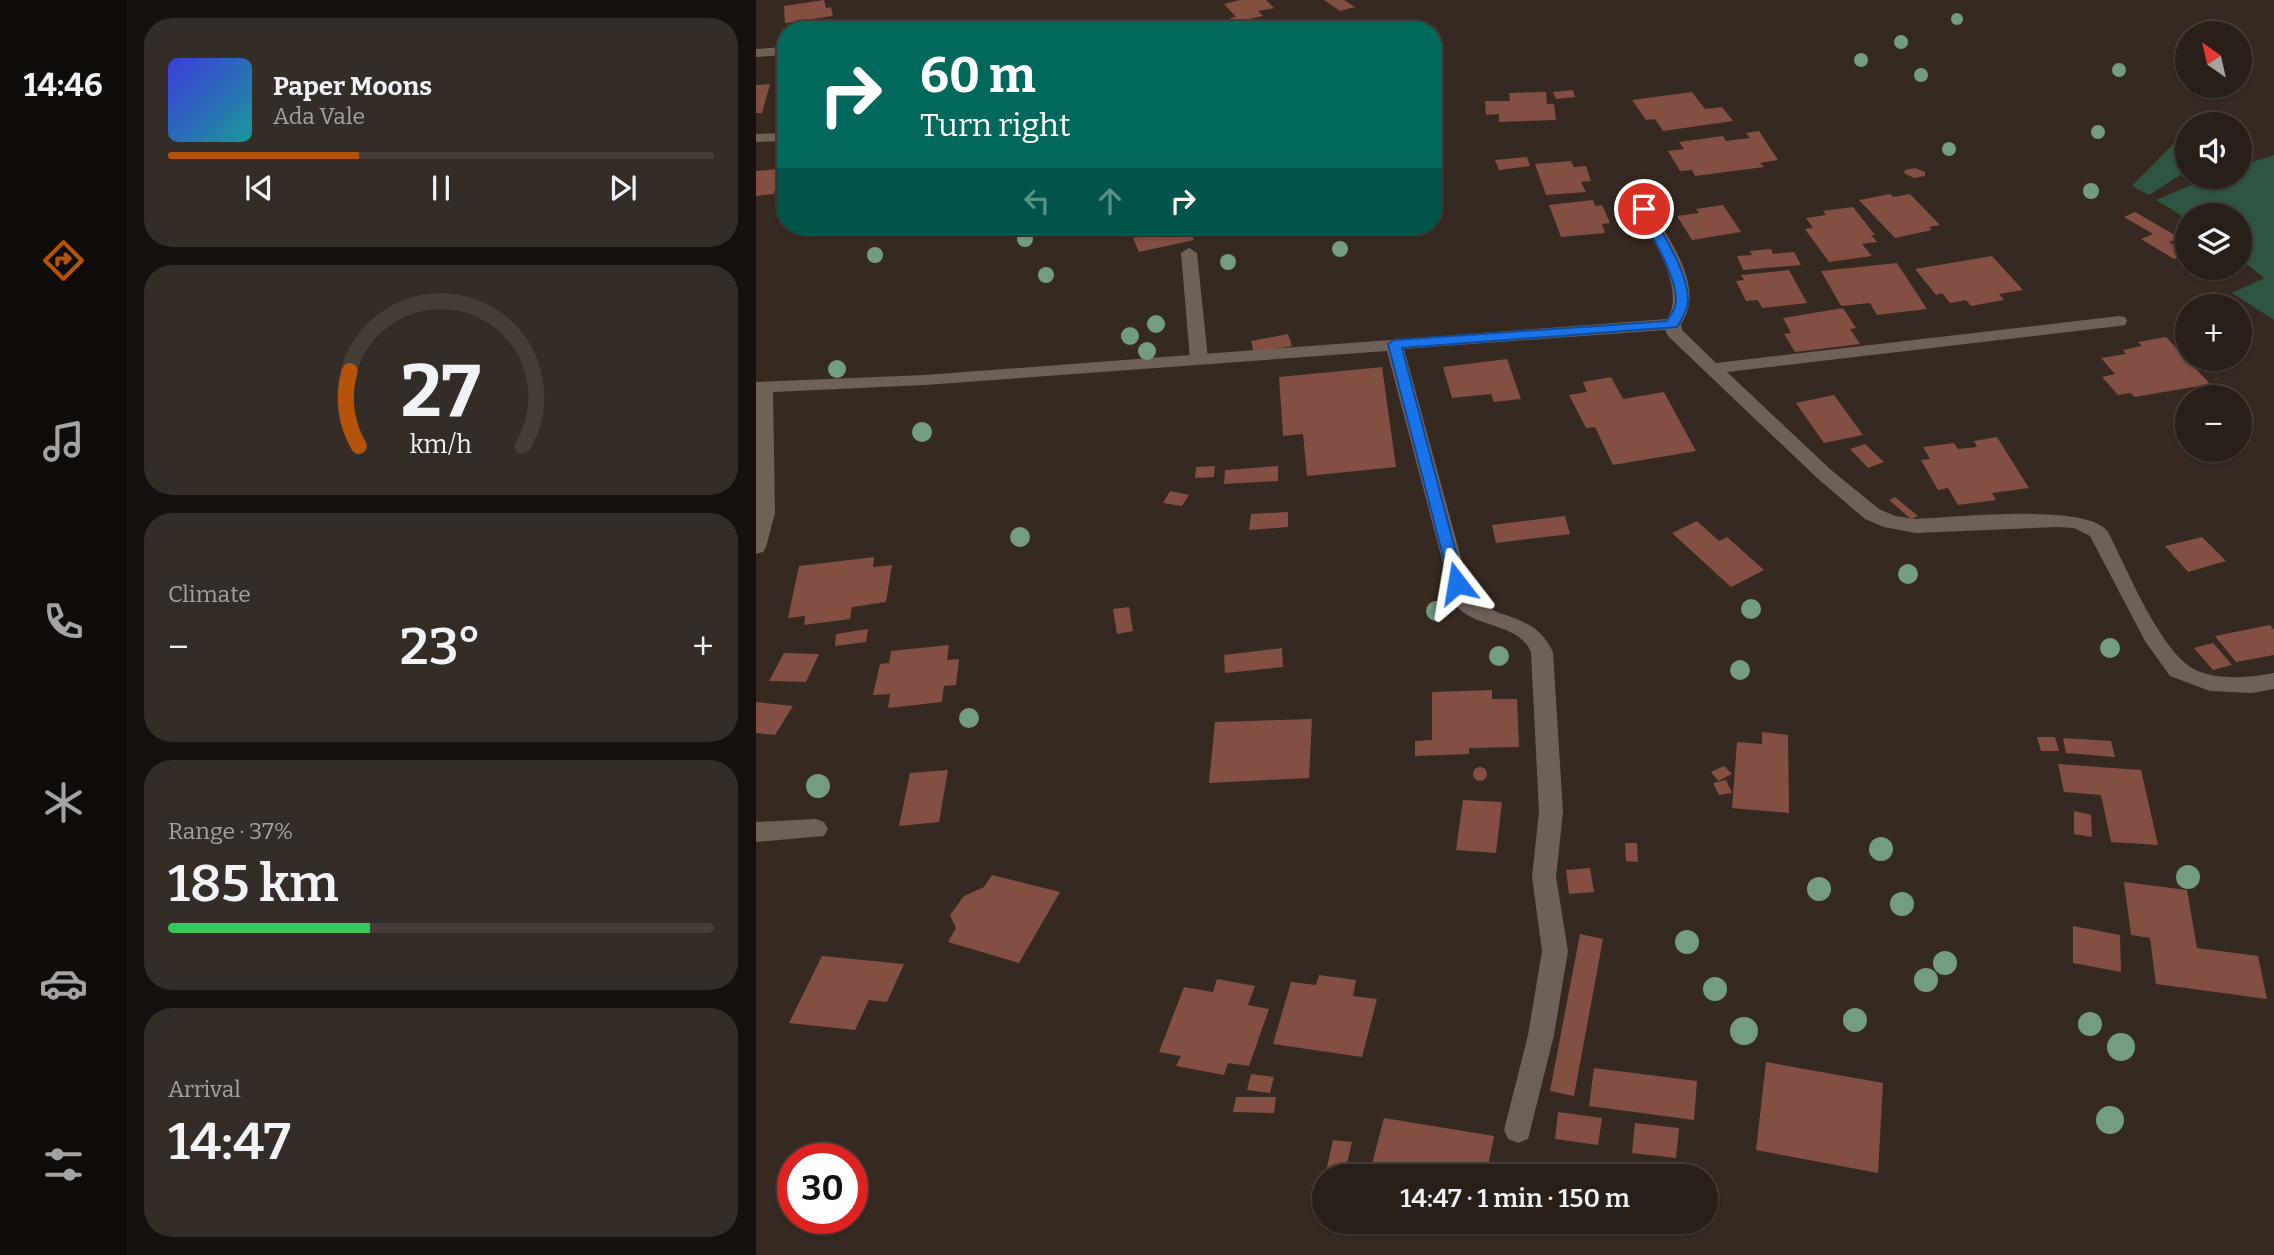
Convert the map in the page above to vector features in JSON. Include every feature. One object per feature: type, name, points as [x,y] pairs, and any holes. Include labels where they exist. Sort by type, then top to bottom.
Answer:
[{"type":"street","points":[[756,53],[777,52]]},
{"type":"street","points":[[756,138],[777,137]]},
{"type":"street","points":[[1644,209],[1669,258],[1679,285],[1682,304],[1672,324]]},
{"type":"street","points":[[1189,253],[1199,359]]},
{"type":"street","points":[[1715,368],[2119,321]]},
{"type":"street","points":[[756,547],[765,513],[760,387],[925,380],[1672,324]]},
{"type":"street","points":[[1672,324],[1681,339],[1715,368],[1823,473],[1872,514],[1891,522],[1915,526],[2075,520],[2087,524],[2098,532],[2152,636],[2178,670],[2210,683],[2252,685],[2274,681]]},
{"type":"street","points":[[1394,344],[1463,601],[1472,611],[1531,633],[1539,642],[1542,652],[1551,812],[1544,877],[1555,951],[1541,1035],[1518,1130]]},
{"type":"street","points":[[756,832],[816,829]]},
{"type":"green space","points":[[2175,142],[2175,179],[2149,195],[2132,186]]},
{"type":"green space","points":[[2274,155],[2274,320],[2252,306],[2252,294],[2232,293],[2264,278],[2252,268],[2252,203],[2175,203],[2175,212],[2156,200],[2182,189],[2252,189],[2252,162]]},
{"type":"building","points":[[824,0],[826,8],[831,7],[833,16],[785,21],[784,6]]},
{"type":"building","points":[[1240,0],[1266,0],[1274,8],[1258,11],[1263,16],[1233,21],[1230,18],[1236,17],[1224,4]]},
{"type":"building","points":[[1324,0],[1344,0],[1355,7],[1340,11]]},
{"type":"building","points":[[770,84],[762,113],[756,113],[756,85]]},
{"type":"building","points":[[1573,90],[1575,97],[1556,99],[1553,92]]},
{"type":"building","points":[[1546,92],[1547,104],[1554,104],[1556,120],[1499,122],[1499,114],[1486,115],[1485,101],[1510,101],[1509,93]]},
{"type":"building","points":[[1692,92],[1705,109],[1722,107],[1733,121],[1663,131],[1655,119],[1646,120],[1632,100]]},
{"type":"building","points":[[1759,131],[1778,160],[1760,163],[1764,167],[1695,176],[1692,170],[1680,171],[1668,151],[1684,149],[1679,142],[1723,136],[1726,141],[1750,138],[1746,133]]},
{"type":"building","points":[[1527,157],[1530,166],[1499,170],[1495,160]]},
{"type":"building","points":[[1571,161],[1574,167],[1586,166],[1591,181],[1581,182],[1586,192],[1546,195],[1535,164]]},
{"type":"building","points":[[1915,168],[1925,172],[1925,176],[1914,178],[1904,173],[1905,170]]},
{"type":"building","points":[[777,169],[774,194],[756,196],[756,171]]},
{"type":"building","points":[[1890,194],[1893,197],[1910,194],[1940,225],[1929,227],[1932,230],[1895,238],[1859,200]]},
{"type":"building","points":[[1593,200],[1595,206],[1602,205],[1610,223],[1602,224],[1605,233],[1561,237],[1549,205]]},
{"type":"building","points":[[1723,205],[1741,232],[1692,240],[1677,216],[1699,213],[1696,209]]},
{"type":"building","points":[[1853,207],[1875,235],[1871,235],[1877,242],[1862,244],[1872,256],[1829,262],[1805,229],[1813,228],[1806,218],[1826,215],[1823,211]]},
{"type":"building","points":[[2135,212],[2175,235],[2175,240],[2169,242],[2175,246],[2175,259],[2141,239],[2153,234],[2124,217]]},
{"type":"building","points":[[1148,235],[1192,235],[1194,240],[1139,252],[1133,238]]},
{"type":"building","points":[[1771,249],[1773,254],[1794,252],[1801,265],[1743,270],[1737,256],[1752,255],[1750,251]]},
{"type":"building","points":[[1992,256],[2023,290],[1999,294],[2004,300],[1971,306],[1966,300],[1950,303],[1942,293],[1936,295],[1915,269]]},
{"type":"building","points":[[1897,263],[1927,309],[1877,315],[1870,303],[1841,306],[1821,271]]},
{"type":"building","points":[[1789,270],[1807,303],[1762,308],[1758,300],[1746,301],[1736,281],[1744,280],[1741,275]]},
{"type":"building","points":[[1843,308],[1856,328],[1850,329],[1860,344],[1795,352],[1784,334],[1791,333],[1783,318]]},
{"type":"building","points":[[1288,334],[1292,346],[1254,353],[1251,341]]},
{"type":"building","points":[[2166,337],[2175,347],[2175,371],[2198,371],[2210,384],[2175,385],[2175,390],[2135,397],[2130,393],[2118,395],[2102,377],[2115,374],[2101,358],[2126,354],[2123,350],[2142,346],[2138,342]]},
{"type":"building","points":[[1507,359],[1521,399],[1494,402],[1491,394],[1452,398],[1443,367]]},
{"type":"building","points":[[1382,367],[1396,467],[1307,476],[1303,434],[1283,436],[1279,377]]},
{"type":"building","points":[[1611,377],[1623,399],[1664,392],[1696,451],[1613,465],[1595,427],[1586,428],[1569,395],[1587,392],[1583,382]]},
{"type":"building","points":[[1834,395],[1863,435],[1824,443],[1796,403]]},
{"type":"building","points":[[1997,437],[2029,488],[1992,493],[1996,500],[1958,505],[1948,488],[1938,490],[1921,460],[1930,459],[1923,447],[1954,443],[1958,449],[1977,447],[1974,441]]},
{"type":"building","points":[[1865,444],[1884,462],[1868,468],[1850,449]]},
{"type":"building","points":[[1215,466],[1214,477],[1195,478],[1196,467]]},
{"type":"building","points":[[1278,466],[1278,481],[1224,484],[1225,470]]},
{"type":"building","points":[[1170,491],[1189,495],[1182,506],[1163,503]]},
{"type":"building","points":[[1895,497],[1918,516],[1911,519],[1889,500]]},
{"type":"building","points":[[1288,512],[1288,527],[1249,530],[1251,514]]},
{"type":"building","points":[[1565,516],[1570,534],[1496,543],[1492,525]]},
{"type":"building","points":[[1697,521],[1719,541],[1727,537],[1764,570],[1731,587],[1672,533]]},
{"type":"building","points":[[2202,537],[2226,561],[2188,572],[2165,546]]},
{"type":"building","points":[[874,557],[873,567],[892,565],[886,602],[852,607],[850,619],[804,625],[805,616],[788,618],[799,566]]},
{"type":"building","points":[[1129,607],[1133,631],[1117,634],[1113,609]]},
{"type":"building","points":[[2270,625],[2274,630],[2274,655],[2236,662],[2215,636]]},
{"type":"building","points":[[868,629],[866,642],[835,646],[836,634]]},
{"type":"building","points":[[2213,643],[2232,665],[2213,670],[2194,648]]},
{"type":"building","points":[[949,645],[947,660],[959,659],[956,685],[944,686],[942,702],[888,708],[890,694],[873,695],[880,664],[889,663],[891,651]]},
{"type":"building","points":[[1282,648],[1283,667],[1225,673],[1224,655]]},
{"type":"building","points":[[784,653],[819,654],[806,682],[769,681]]},
{"type":"building","points":[[1492,690],[1492,699],[1517,699],[1519,747],[1469,748],[1469,754],[1415,756],[1415,741],[1432,740],[1432,692]]},
{"type":"building","points":[[756,702],[793,706],[775,735],[756,733]]},
{"type":"building","points":[[1312,719],[1309,778],[1209,783],[1215,722]]},
{"type":"building","points":[[1762,732],[1788,735],[1789,813],[1732,808],[1737,742],[1762,744]]},
{"type":"building","points":[[2037,737],[2055,737],[2059,751],[2041,751]]},
{"type":"building","points":[[2063,738],[2111,741],[2115,757],[2066,753]]},
{"type":"building","points":[[2058,764],[2141,770],[2158,845],[2111,842],[2101,795],[2064,792]]},
{"type":"building","points":[[1724,766],[1732,774],[1718,781],[1711,772]]},
{"type":"building","points":[[1480,767],[1485,769],[1485,779],[1480,781],[1475,779],[1473,774],[1475,769]]},
{"type":"building","points":[[948,770],[939,822],[899,826],[910,773]]},
{"type":"building","points":[[1726,780],[1732,793],[1719,795],[1713,783]]},
{"type":"building","points":[[1463,800],[1502,802],[1496,853],[1456,850]]},
{"type":"building","points":[[2074,811],[2091,815],[2092,837],[2074,834]]},
{"type":"building","points":[[1625,843],[1637,843],[1638,862],[1626,861]]},
{"type":"building","points":[[1590,868],[1594,892],[1569,894],[1566,870]]},
{"type":"building","points":[[992,875],[1060,892],[1019,963],[948,942],[956,928],[950,915],[964,896],[984,887]]},
{"type":"building","points":[[2124,882],[2187,890],[2197,948],[2258,956],[2267,999],[2156,984],[2150,938],[2131,935]]},
{"type":"building","points":[[2073,926],[2120,935],[2121,972],[2073,963]]},
{"type":"building","points":[[1580,934],[1603,939],[1574,1096],[1550,1091]]},
{"type":"building","points":[[822,956],[904,964],[887,1002],[869,1000],[855,1030],[789,1023]]},
{"type":"building","points":[[1319,975],[1356,980],[1353,996],[1377,999],[1362,1057],[1273,1044],[1291,982],[1316,985]]},
{"type":"building","points":[[1217,979],[1255,986],[1248,1005],[1269,1009],[1249,1066],[1228,1063],[1224,1075],[1176,1066],[1181,1056],[1159,1052],[1184,987],[1213,992]]},
{"type":"building","points":[[1766,1062],[1883,1083],[1878,1173],[1756,1150]]},
{"type":"building","points":[[1594,1068],[1697,1081],[1694,1120],[1589,1106]]},
{"type":"building","points":[[1251,1074],[1274,1077],[1270,1093],[1247,1090]]},
{"type":"building","points":[[1236,1097],[1276,1097],[1274,1113],[1233,1112]]},
{"type":"building","points":[[1558,1112],[1602,1118],[1598,1145],[1555,1139]]},
{"type":"building","points":[[1384,1118],[1494,1136],[1488,1164],[1372,1164]]},
{"type":"building","points":[[1635,1123],[1679,1128],[1676,1158],[1632,1153]]},
{"type":"building","points":[[1333,1140],[1352,1142],[1347,1164],[1328,1164]]},
{"type":"route","points":[[1457,583],[1394,344],[1672,324],[1682,304],[1679,285],[1669,258],[1644,209]]}]
